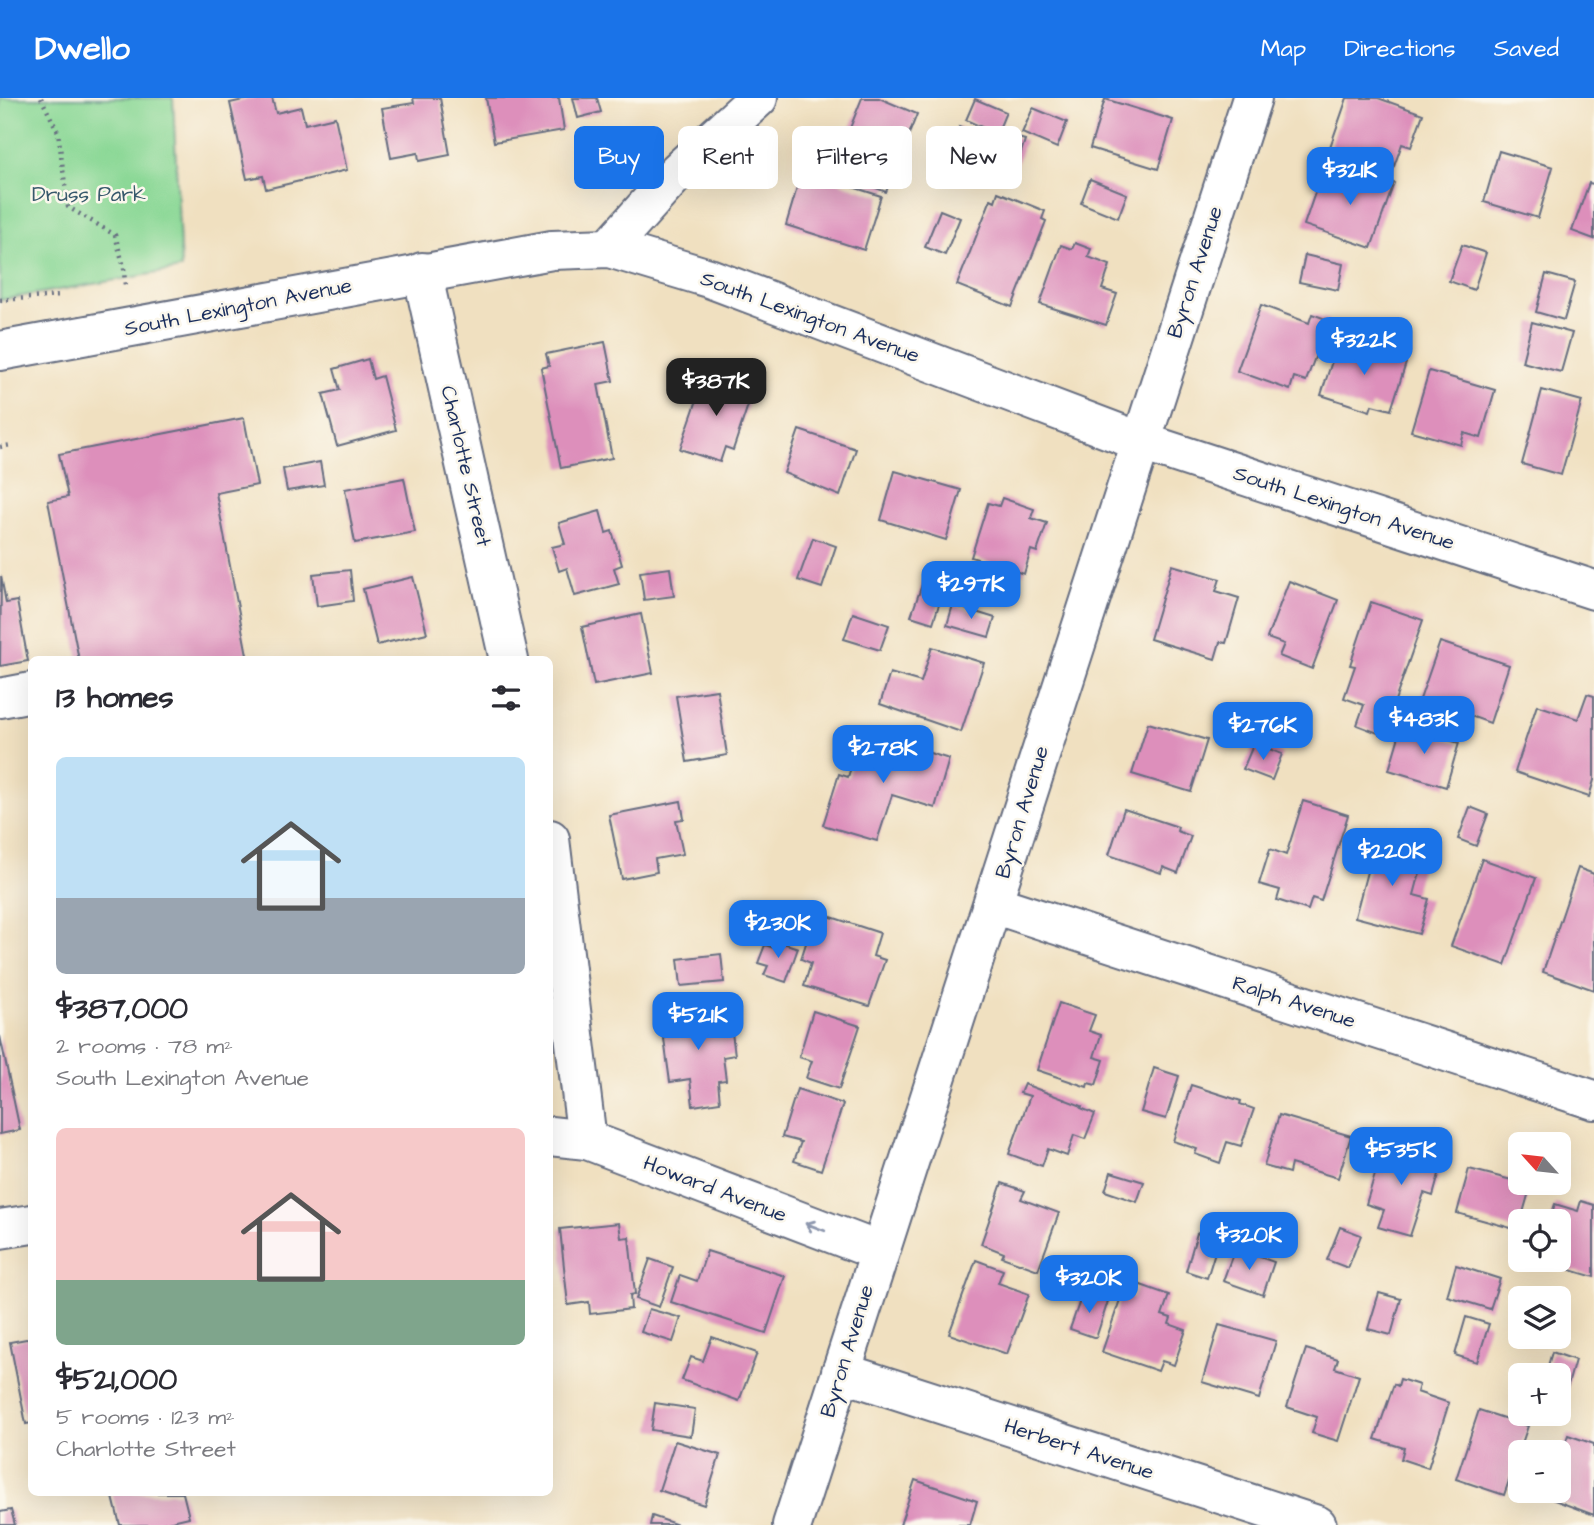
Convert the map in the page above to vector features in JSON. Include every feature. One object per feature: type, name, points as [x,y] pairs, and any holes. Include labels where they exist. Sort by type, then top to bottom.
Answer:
[{"type":"street","points":[[609,248],[678,171],[758,98]]},
{"type":"street","name":"Byron Avenue","points":[[792,1525],[878,1251],[993,904],[1139,441],[1252,98]]},
{"type":"street","name":"South Lexington Avenue","points":[[0,351],[552,250],[609,248],[709,278],[1139,441],[1594,590]]},
{"type":"street","name":"Charlotte Street","points":[[422,272],[508,656]]},
{"type":"street","points":[[0,698],[28,693]]},
{"type":"street","points":[[553,863],[587,1140]]},
{"type":"street","name":"Ralph Avenue","points":[[993,904],[1594,1100]]},
{"type":"street","name":"Howard Avenue","points":[[553,1136],[587,1140],[878,1251]]},
{"type":"street","points":[[0,1229],[28,1225]]},
{"type":"street","name":"Herbert Avenue","points":[[841,1372],[1317,1525]]},
{"type":"path","points":[[41,98],[58,132],[68,207],[115,235],[124,267],[125,291]]},
{"type":"path","points":[[0,447],[11,445]]},
{"type":"green space","name":"Druss Park","points":[[0,98],[173,98],[181,269],[0,300]]},
{"type":"building","points":[[252,98],[272,98],[276,113],[301,107],[305,124],[335,117],[347,170],[266,189],[263,176],[247,179],[230,103]]},
{"type":"building","points":[[413,98],[440,98],[450,155],[419,161],[418,153],[391,158],[382,108],[414,103]]},
{"type":"building","points":[[486,98],[559,98],[564,130],[494,142]]},
{"type":"building","points":[[573,98],[597,98],[601,112],[578,118]]},
{"type":"building","points":[[862,98],[879,98],[917,114],[912,127],[851,126]]},
{"type":"building","points":[[1347,98],[1378,98],[1423,114],[1411,147],[1402,144],[1392,172],[1329,150]]},
{"type":"building","points":[[975,99],[1006,112],[1000,126],[979,126],[966,120]]},
{"type":"building","points":[[1105,99],[1173,120],[1158,169],[1090,148]]},
{"type":"building","points":[[1033,108],[1067,122],[1057,148],[1022,133]]},
{"type":"building","points":[[1499,151],[1553,167],[1538,218],[1484,202]]},
{"type":"building","points":[[1356,169],[1394,183],[1371,248],[1304,225],[1321,175],[1351,186]]},
{"type":"building","points":[[1090,179],[1127,194],[1118,218],[1081,203]]},
{"type":"building","points":[[1589,183],[1594,184],[1594,239],[1572,231]]},
{"type":"building","points":[[797,189],[859,189],[881,196],[864,250],[786,225]]},
{"type":"building","points":[[998,192],[1045,211],[1042,219],[1046,221],[1012,307],[957,285],[991,199],[995,201]]},
{"type":"building","points":[[940,210],[960,218],[945,255],[925,247]]},
{"type":"building","points":[[1075,243],[1091,249],[1088,257],[1110,265],[1102,289],[1117,294],[1106,325],[1040,304],[1061,245],[1072,249]]},
{"type":"building","points":[[1462,245],[1486,253],[1474,290],[1449,281]]},
{"type":"building","points":[[1305,255],[1343,264],[1338,290],[1299,282]]},
{"type":"building","points":[[1546,274],[1575,282],[1564,320],[1536,312]]},
{"type":"building","points":[[1261,305],[1309,323],[1312,314],[1329,320],[1306,381],[1294,377],[1290,390],[1237,371]]},
{"type":"building","points":[[1532,322],[1572,333],[1561,372],[1522,362]]},
{"type":"building","points":[[1339,340],[1375,353],[1379,343],[1392,348],[1389,357],[1406,363],[1391,410],[1372,405],[1370,411],[1321,395]]},
{"type":"building","points":[[605,342],[613,381],[598,384],[612,458],[561,468],[541,368],[549,366],[546,354]]},
{"type":"building","points":[[368,359],[373,379],[382,376],[396,430],[337,446],[323,394],[340,390],[334,369]]},
{"type":"building","points":[[1429,371],[1495,390],[1481,438],[1464,433],[1461,445],[1411,431]]},
{"type":"building","points":[[706,374],[748,388],[746,394],[751,396],[733,450],[725,447],[720,462],[680,449]]},
{"type":"building","points":[[1542,390],[1582,401],[1561,475],[1522,464]]},
{"type":"building","points":[[244,418],[257,485],[216,493],[247,656],[78,656],[48,501],[68,497],[59,454]]},
{"type":"building","points":[[799,430],[856,449],[840,496],[784,473]]},
{"type":"building","points":[[320,462],[324,485],[287,491],[283,469]]},
{"type":"building","points":[[895,471],[961,490],[946,540],[881,520]]},
{"type":"building","points":[[404,478],[415,532],[355,543],[345,489]]},
{"type":"building","points":[[1002,498],[1034,509],[1031,518],[1047,523],[1037,552],[1031,550],[1024,574],[971,557],[988,503],[999,506]]},
{"type":"building","points":[[600,511],[606,533],[612,531],[622,565],[614,568],[619,584],[575,596],[567,568],[559,571],[552,547],[565,544],[559,523]]},
{"type":"building","points":[[813,538],[836,546],[822,588],[798,580]]},
{"type":"building","points":[[1172,565],[1220,579],[1216,591],[1239,598],[1226,643],[1220,642],[1215,659],[1150,639]]},
{"type":"building","points":[[670,568],[674,596],[644,600],[640,572]]},
{"type":"building","points":[[350,570],[353,601],[317,606],[313,574]]},
{"type":"building","points":[[1,576],[6,603],[17,601],[28,661],[0,666]]},
{"type":"building","points":[[413,577],[427,633],[377,645],[363,589]]},
{"type":"building","points":[[924,579],[945,586],[933,623],[911,616]]},
{"type":"building","points":[[1289,581],[1338,600],[1312,669],[1279,656],[1284,644],[1267,638]]},
{"type":"building","points":[[1371,602],[1423,620],[1383,735],[1357,725],[1364,705],[1344,698],[1355,666],[1350,665]]},
{"type":"building","points":[[953,605],[995,618],[989,637],[947,625]]},
{"type":"building","points":[[853,613],[889,625],[880,650],[844,639]]},
{"type":"building","points":[[641,614],[653,673],[594,685],[582,627]]},
{"type":"building","points":[[1440,642],[1509,665],[1490,723],[1451,709],[1447,718],[1417,708]]},
{"type":"building","points":[[932,647],[984,663],[961,732],[880,704],[890,673],[921,682]]},
{"type":"building","points":[[717,690],[727,755],[687,762],[676,696]]},
{"type":"building","points":[[1587,694],[1594,696],[1594,780],[1589,797],[1515,772],[1537,705],[1578,719]]},
{"type":"building","points":[[1148,723],[1207,740],[1191,792],[1132,774]]},
{"type":"building","points":[[1402,726],[1459,743],[1446,787],[1389,770]]},
{"type":"building","points":[[862,732],[949,759],[935,808],[892,795],[877,841],[823,825],[839,774],[848,777]]},
{"type":"building","points":[[1254,743],[1282,754],[1272,780],[1243,769]]},
{"type":"building","points":[[681,801],[684,819],[676,820],[683,854],[655,859],[657,872],[622,879],[609,815]]},
{"type":"building","points":[[1303,801],[1348,815],[1321,901],[1312,898],[1308,910],[1277,900],[1280,890],[1259,884],[1270,849],[1286,855]]},
{"type":"building","points":[[1470,807],[1488,814],[1476,846],[1458,839]]},
{"type":"building","points":[[1124,809],[1178,827],[1177,831],[1191,836],[1178,873],[1163,867],[1161,873],[1109,855]]},
{"type":"building","points":[[1377,834],[1411,843],[1406,861],[1422,865],[1414,895],[1429,899],[1419,934],[1355,917]]},
{"type":"building","points":[[1482,859],[1536,878],[1505,965],[1451,946]]},
{"type":"building","points":[[1578,868],[1594,874],[1594,990],[1543,972]]},
{"type":"building","points":[[816,912],[880,933],[873,956],[885,960],[869,1006],[804,986],[811,963],[801,959]]},
{"type":"building","points":[[777,941],[798,948],[786,982],[764,975],[768,966],[758,963],[765,945],[774,948]]},
{"type":"building","points":[[721,954],[724,982],[681,986],[678,959]]},
{"type":"building","points":[[1059,1003],[1095,1015],[1089,1031],[1101,1035],[1094,1057],[1104,1060],[1096,1085],[1088,1083],[1087,1087],[1037,1070]]},
{"type":"building","points":[[717,1009],[719,1019],[730,1018],[735,1055],[723,1057],[726,1080],[718,1081],[720,1102],[693,1106],[690,1079],[670,1082],[661,1017]]},
{"type":"building","points":[[813,1011],[860,1026],[839,1089],[806,1078],[812,1061],[799,1057]]},
{"type":"building","points":[[0,1036],[20,1130],[0,1134]]},
{"type":"building","points":[[1154,1068],[1179,1076],[1166,1119],[1141,1112]]},
{"type":"building","points":[[1024,1084],[1082,1106],[1081,1108],[1095,1114],[1085,1139],[1074,1135],[1067,1156],[1048,1149],[1042,1166],[1009,1154],[1030,1096],[1020,1093]]},
{"type":"building","points":[[1191,1085],[1241,1101],[1240,1104],[1254,1109],[1241,1146],[1227,1142],[1220,1163],[1195,1154],[1197,1149],[1173,1141]]},
{"type":"building","points":[[797,1089],[843,1104],[821,1170],[794,1161],[801,1142],[782,1137]]},
{"type":"building","points":[[1279,1115],[1351,1136],[1338,1178],[1291,1164],[1289,1173],[1264,1166]]},
{"type":"building","points":[[1385,1141],[1413,1149],[1410,1158],[1441,1167],[1433,1196],[1424,1193],[1410,1236],[1378,1227],[1384,1210],[1366,1204]]},
{"type":"building","points":[[1469,1169],[1508,1179],[1508,1195],[1528,1195],[1524,1209],[1508,1209],[1508,1227],[1457,1213]]},
{"type":"building","points":[[1111,1172],[1144,1182],[1137,1202],[1105,1191]]},
{"type":"building","points":[[1002,1183],[1025,1191],[1021,1199],[1059,1213],[1038,1270],[1002,1257],[1004,1253],[981,1244]]},
{"type":"building","points":[[1581,1201],[1594,1205],[1594,1277],[1571,1270],[1571,1209],[1553,1209],[1555,1204],[1578,1211]]},
{"type":"building","points":[[619,1223],[621,1238],[629,1237],[635,1294],[630,1295],[631,1309],[590,1314],[589,1302],[568,1305],[560,1229]]},
{"type":"building","points":[[1340,1227],[1361,1235],[1348,1268],[1327,1260]]},
{"type":"building","points":[[1197,1233],[1219,1239],[1207,1278],[1186,1271]]},
{"type":"building","points":[[1235,1248],[1274,1262],[1263,1295],[1223,1281]]},
{"type":"building","points":[[707,1251],[785,1276],[766,1333],[671,1302],[680,1275],[697,1281]]},
{"type":"building","points":[[650,1259],[673,1267],[659,1307],[636,1299]]},
{"type":"building","points":[[976,1260],[1003,1270],[998,1283],[1029,1294],[1007,1354],[949,1334]]},
{"type":"building","points":[[1456,1265],[1500,1279],[1490,1309],[1447,1296]]},
{"type":"building","points":[[1138,1284],[1169,1295],[1162,1315],[1171,1318],[1169,1324],[1186,1330],[1174,1365],[1162,1361],[1158,1371],[1102,1352],[1122,1294],[1133,1298]]},
{"type":"building","points":[[1083,1292],[1108,1301],[1096,1338],[1070,1329]]},
{"type":"building","points":[[1379,1293],[1401,1299],[1391,1335],[1368,1329]]},
{"type":"building","points":[[649,1309],[681,1318],[673,1342],[641,1332]]},
{"type":"building","points":[[1466,1317],[1489,1324],[1477,1362],[1455,1355]]},
{"type":"building","points":[[1219,1325],[1276,1341],[1259,1399],[1202,1382]]},
{"type":"building","points":[[712,1337],[757,1353],[739,1401],[682,1380],[691,1357],[703,1361]]},
{"type":"building","points":[[28,1339],[28,1424],[26,1424],[10,1342]]},
{"type":"building","points":[[1306,1349],[1338,1359],[1335,1368],[1359,1376],[1338,1441],[1312,1433],[1317,1417],[1287,1407]]},
{"type":"building","points":[[1552,1352],[1575,1360],[1571,1374],[1571,1363],[1549,1363]]},
{"type":"building","points":[[1400,1379],[1419,1385],[1417,1392],[1449,1403],[1428,1468],[1401,1459],[1404,1448],[1375,1439],[1394,1384],[1398,1386]]},
{"type":"building","points":[[655,1403],[695,1409],[691,1436],[651,1430]]},
{"type":"building","points":[[1479,1410],[1508,1419],[1508,1426],[1528,1426],[1523,1440],[1508,1440],[1508,1484],[1504,1495],[1456,1479]]},
{"type":"building","points":[[1568,1435],[1594,1444],[1594,1515],[1562,1503],[1571,1503],[1571,1440],[1566,1440]]},
{"type":"building","points":[[675,1441],[720,1455],[704,1505],[659,1490]]},
{"type":"building","points":[[915,1480],[977,1501],[970,1525],[900,1525]]},
{"type":"building","points":[[113,1496],[184,1496],[189,1517],[155,1525],[120,1525]]},
{"type":"building","points":[[11,1510],[15,1525],[0,1525],[0,1512]]},
{"type":"building","points":[[652,1516],[678,1525],[650,1525]]}]
